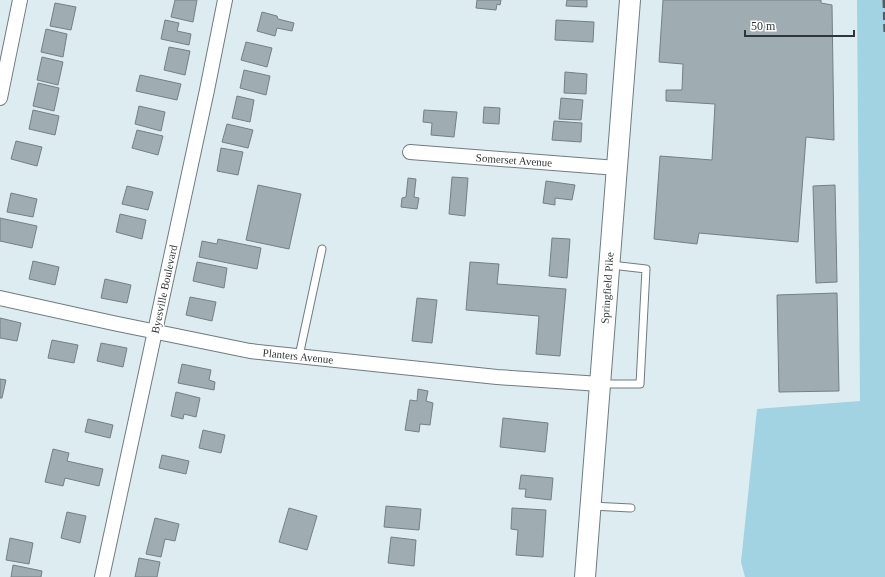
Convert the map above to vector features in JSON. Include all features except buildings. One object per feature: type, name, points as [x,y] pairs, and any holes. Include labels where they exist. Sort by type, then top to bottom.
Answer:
[{"type":"main road","name":"Springfield Pike","points":[[585,577],[630,0]]},
{"type":"street","points":[[0,98],[20,0]]},
{"type":"street","name":"Byesville Boulevard","points":[[102,577],[225,0]]},
{"type":"street","name":"Somerset Avenue","points":[[410,152],[617,168]]},
{"type":"street","name":"Planters Avenue","points":[[0,298],[250,351],[497,378],[600,384]]},
{"type":"lane","points":[[299,356],[322,249]]},
{"type":"lane","points":[[600,384],[640,384],[646,269],[609,264]]},
{"type":"lane","points":[[591,506],[631,508]]},
{"type":"shaded area","points":[[857,0],[885,0],[885,577],[745,577],[741,562],[757,409],[860,401]]},
{"type":"railway","points":[[884,0],[885,34]]}]
